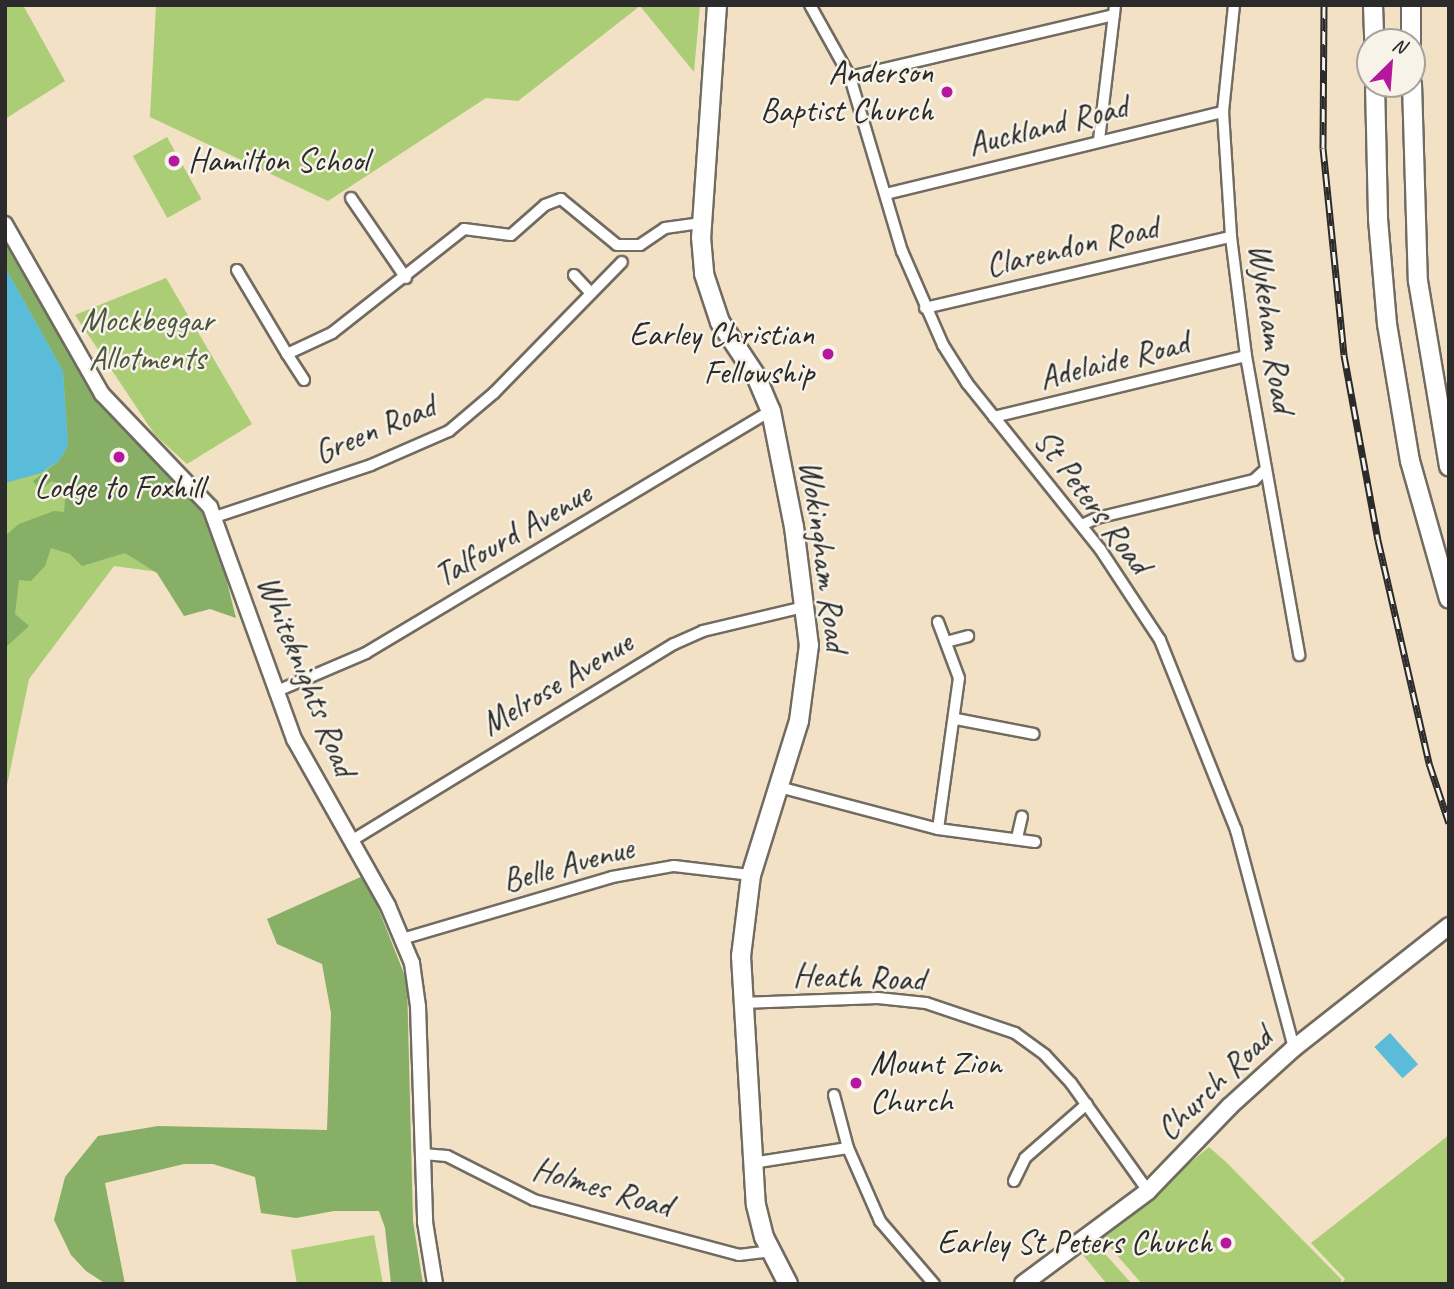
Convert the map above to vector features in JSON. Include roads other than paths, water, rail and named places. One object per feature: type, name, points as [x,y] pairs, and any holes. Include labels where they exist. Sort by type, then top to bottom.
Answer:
[{"type":"main road","name":"Wokingham Road","points":[[717,5],[702,223],[704,274],[714,309],[756,376],[771,411],[804,607],[809,659],[806,686],[779,787],[751,875],[742,941],[741,1003],[757,1210],[770,1251],[788,1284]]},
{"type":"main road","points":[[1373,5],[1374,28]]},
{"type":"main road","points":[[1411,5],[1411,28]]},
{"type":"main road","points":[[1375,98],[1378,219],[1388,335],[1410,461],[1449,599]]},
{"type":"main road","points":[[1412,98],[1418,281],[1449,466]]},
{"type":"main road","name":"Church Road","points":[[1023,1284],[1148,1191],[1230,1106],[1294,1048],[1449,926]]},
{"type":"street","name":"St Peters Road","points":[[810,5],[850,77],[925,308],[967,383],[1082,525],[1160,640],[1236,830],[1294,1048]]},
{"type":"street","name":"Wykeham Road","points":[[1234,5],[1223,112],[1231,237],[1264,471],[1299,655]]},
{"type":"street","points":[[850,77],[1114,10],[1099,140]]},
{"type":"street","name":"Auckland Road","points":[[886,194],[1099,140],[1223,112]]},
{"type":"street","points":[[351,198],[406,278]]},
{"type":"street","points":[[287,354],[332,332],[406,278],[455,233],[464,229],[511,235],[545,205],[561,199],[617,245],[640,245],[665,228],[702,223]]},
{"type":"street","name":"Whiteknights Road","points":[[5,224],[102,394],[204,496],[215,517],[275,692],[315,782],[351,841],[412,963],[418,1006],[425,1222],[435,1284]]},
{"type":"street","name":"Clarendon Road","points":[[925,308],[1231,237]]},
{"type":"street","name":"Green Road","points":[[215,517],[371,465],[449,431],[494,393],[622,262]]},
{"type":"street","points":[[237,270],[304,380]]},
{"type":"street","points":[[574,275],[591,293]]},
{"type":"street","name":"Adelaide Road","points":[[994,417],[1246,356]]},
{"type":"street","name":"Talfourd Avenue","points":[[275,692],[366,653],[747,429],[771,411]]},
{"type":"street","points":[[1082,525],[1097,518],[1254,480],[1264,471]]},
{"type":"street","name":"Melrose Avenue","points":[[351,841],[674,644],[703,631],[804,607]]},
{"type":"street","points":[[938,622],[958,678],[956,719],[938,829]]},
{"type":"street","points":[[946,642],[968,636]]},
{"type":"street","points":[[956,719],[1034,734]]},
{"type":"street","points":[[779,787],[938,829],[1035,842]]},
{"type":"street","points":[[1017,838],[1022,817]]},
{"type":"street","name":"Belle Avenue","points":[[402,939],[612,877],[674,866],[751,875]]},
{"type":"street","name":"Heath Road","points":[[741,1003],[878,998],[937,1006],[1015,1033],[1045,1055],[1087,1104],[1148,1191]]},
{"type":"street","points":[[834,1095],[848,1148],[880,1221],[934,1284]]},
{"type":"street","points":[[1014,1181],[1026,1158],[1087,1104]]},
{"type":"street","points":[[752,1163],[848,1148]]},
{"type":"street","name":"Holmes Road","points":[[423,1154],[457,1160],[534,1200],[739,1255],[770,1251]]},
{"type":"water","points":[[5,267],[63,371],[68,445],[59,461],[41,473],[5,483]]},
{"type":"water","points":[[1390,1033],[1418,1064],[1402,1078],[1374,1047]]},
{"type":"railway","points":[[1324,5],[1323,148],[1344,355],[1378,540],[1429,763],[1449,823]]},
{"type":"place","name":"Anderson Baptist Church","points":[[947,92]]},
{"type":"place","name":"Hamilton School","points":[[174,161]]},
{"type":"place","name":"Earley Christian Fellowship","points":[[828,354]]},
{"type":"place","name":"Lodge to Foxhill","points":[[119,457]]},
{"type":"place","name":"Mount Zion Church","points":[[856,1083]]},
{"type":"place","name":"Earley St Peters Church","points":[[1226,1243]]},
{"type":"park label","name":"Mockbeggar Allotments","points":[[147,340]]}]
